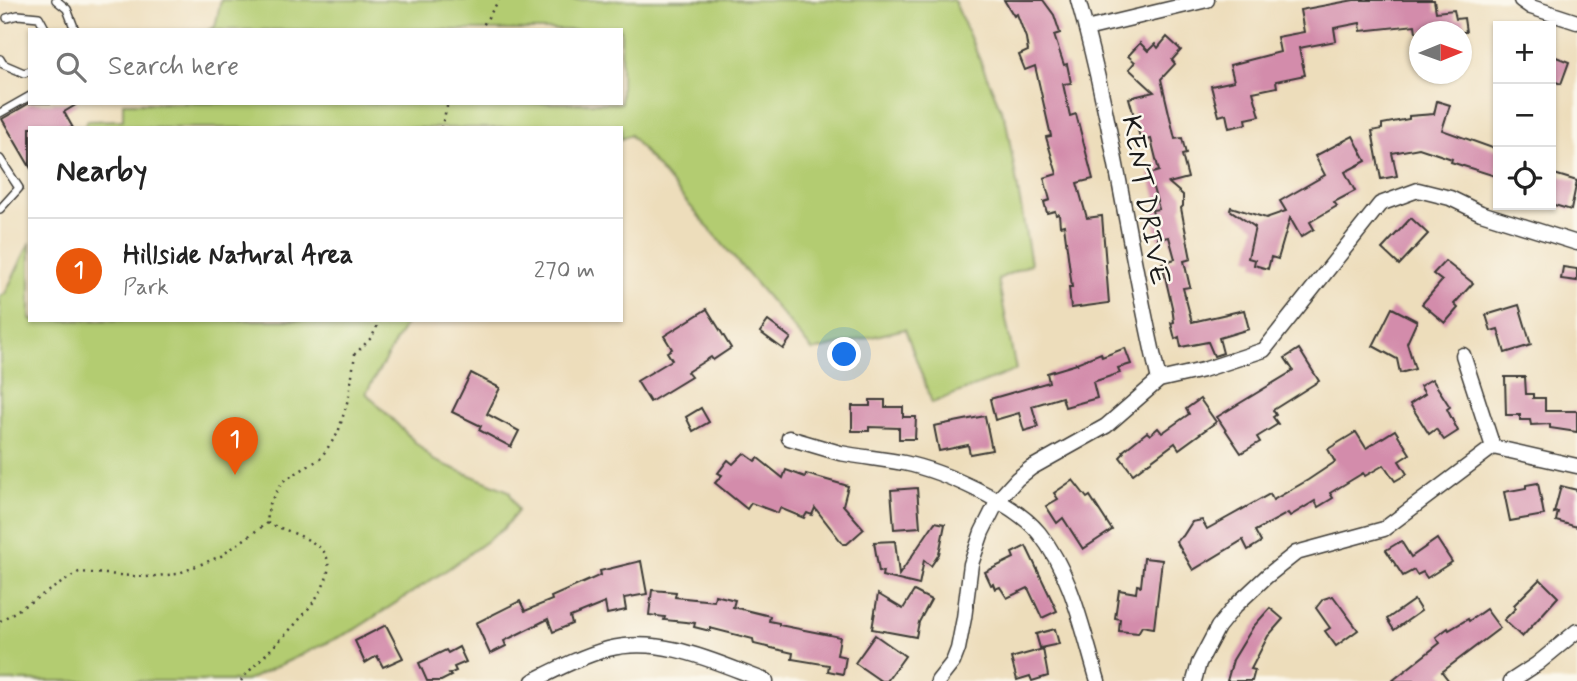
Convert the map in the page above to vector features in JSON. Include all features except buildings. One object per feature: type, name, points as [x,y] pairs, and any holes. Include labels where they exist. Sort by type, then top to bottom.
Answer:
[{"type":"street","name":"KENT DRIVE","points":[[1078,0],[1112,136],[1141,302],[1159,380]]},
{"type":"street","points":[[1086,29],[1208,0]]},
{"type":"street","points":[[1521,0],[1531,7],[1577,22]]},
{"type":"street","points":[[938,681],[953,662],[958,649],[971,564],[982,532],[998,500],[1017,479],[1031,468],[1106,426],[1159,380],[1203,370],[1264,349],[1380,204],[1418,190],[1450,198],[1481,213],[1577,243]]},
{"type":"street","points":[[1463,355],[1493,447]]},
{"type":"street","points":[[789,438],[842,453],[906,463],[939,474],[998,500],[1038,532],[1053,555],[1072,596],[1098,681]]},
{"type":"street","points":[[1194,681],[1199,663],[1219,627],[1235,606],[1296,553],[1384,529],[1493,447],[1577,466]]},
{"type":"street","points":[[1511,681],[1577,631]]},
{"type":"street","points":[[533,681],[581,658],[610,648],[643,644],[691,654],[766,681]]},
{"type":"lane","points":[[56,0],[66,9],[74,28]]},
{"type":"lane","points":[[0,24],[3,15],[18,15],[39,17],[45,28]]},
{"type":"lane","points":[[0,59],[4,64],[24,73],[28,72]]},
{"type":"lane","points":[[0,113],[28,97]]},
{"type":"lane","points":[[0,159],[19,188],[0,209]]},
{"type":"path","points":[[481,28],[499,0]]},
{"type":"path","points":[[442,126],[447,105]]},
{"type":"path","points":[[0,621],[79,572],[146,577],[177,574],[221,556],[267,523],[269,504],[283,481],[320,459],[338,433],[349,396],[355,354],[372,337],[379,322]]},
{"type":"path","points":[[241,681],[312,606],[324,588],[330,566],[324,551],[299,536],[267,523]]},
{"type":"green space","points":[[221,0],[954,0],[1006,121],[1031,264],[998,279],[1016,370],[932,403],[905,329],[813,351],[630,135],[623,138],[623,126],[85,126],[87,121],[123,120],[123,105],[623,105],[623,28],[213,28]]},
{"type":"green space","points":[[28,246],[28,322],[407,322],[366,393],[433,460],[509,491],[518,511],[503,529],[448,569],[354,630],[246,681],[0,681],[0,296],[5,294]]},
{"type":"place","name":"Hillside Natural Area","points":[[235,475]]}]
